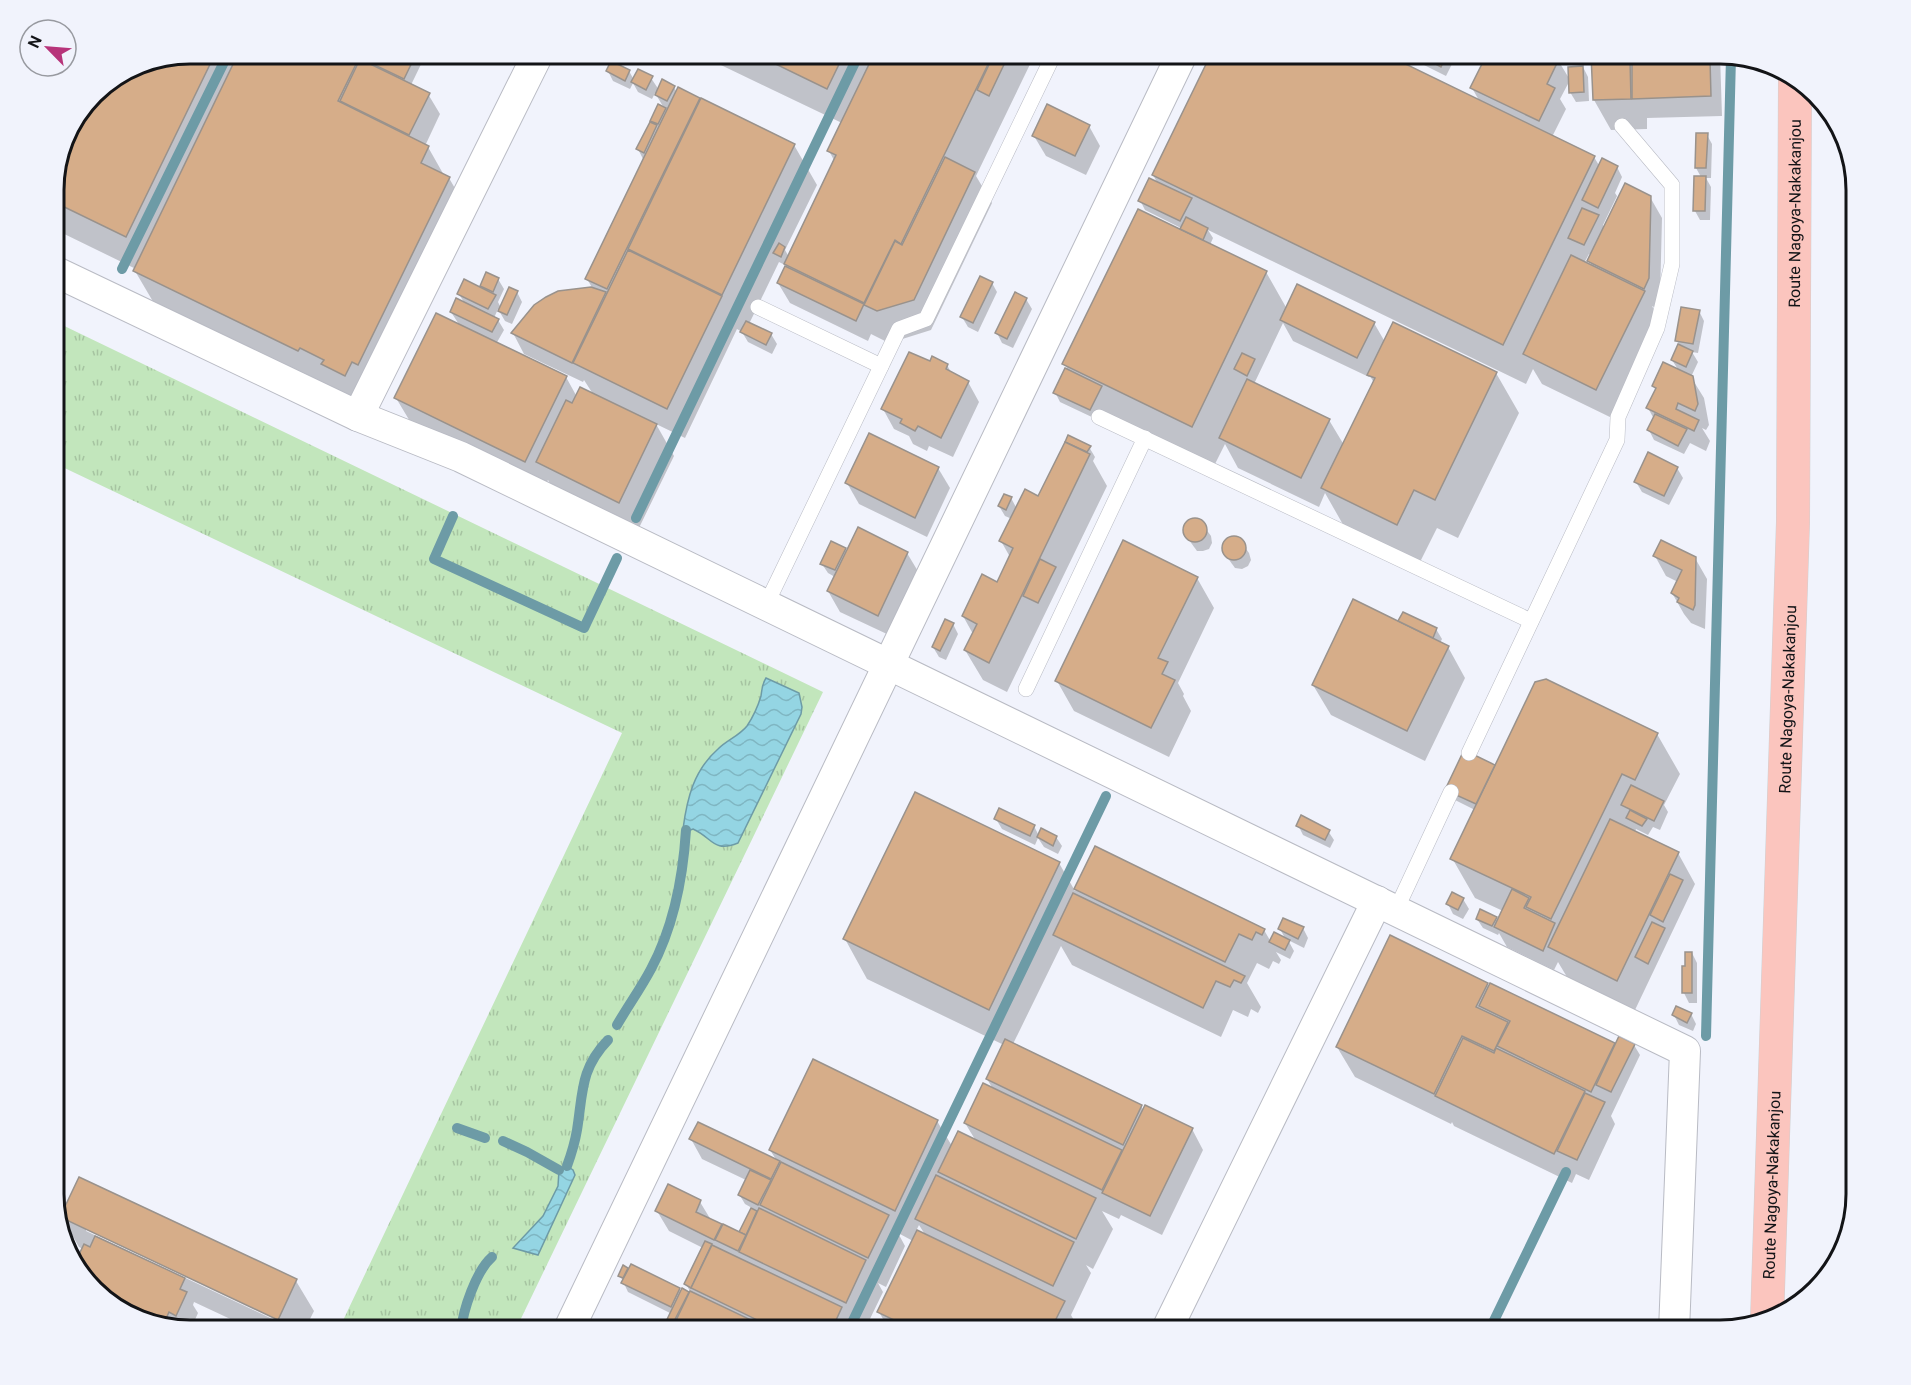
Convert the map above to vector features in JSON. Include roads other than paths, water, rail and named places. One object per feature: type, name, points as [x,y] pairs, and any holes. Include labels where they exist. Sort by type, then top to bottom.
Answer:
[{"type":"main road","name":"Route Nagoya-Nakakanjou","points":[[1767,1312],[1793,522],[1795,89]]},
{"type":"street","points":[[573,1320],[1177,64]]},
{"type":"street","points":[[358,416],[533,65]]},
{"type":"street","points":[[65,276],[358,416],[461,457],[1685,1051],[1674,1320]]},
{"type":"street","points":[[1172,1320],[1386,905]]},
{"type":"lane","points":[[765,605],[899,328],[926,319],[1049,64]]},
{"type":"lane","points":[[1469,753],[1617,440],[1618,417],[1658,328],[1672,264],[1672,185],[1622,126]]},
{"type":"lane","points":[[758,307],[881,366]]},
{"type":"lane","points":[[1099,417],[1532,621]]},
{"type":"lane","points":[[1026,689],[1145,438]]},
{"type":"lane","points":[[1386,905],[1451,792]]},
{"type":"water","points":[[766,678],[799,693],[801,714],[738,843],[730,846],[718,845],[693,829],[688,831],[683,829],[693,785],[710,757],[747,726],[758,704]]},
{"type":"water","points":[[567,1166],[573,1170],[575,1175],[538,1255],[513,1248],[543,1216],[558,1186],[559,1170]]},
{"type":"waterway","points":[[122,269],[223,65]]},
{"type":"waterway","points":[[636,518],[854,65]]},
{"type":"waterway","points":[[1706,1036],[1731,65]]},
{"type":"waterway","points":[[453,516],[434,559],[584,628],[617,558]]},
{"type":"waterway","points":[[853,1320],[1106,796]]},
{"type":"waterway","points":[[617,1025],[651,969],[666,936],[680,884],[686,830]]},
{"type":"waterway","points":[[567,1166],[576,1135],[587,1071],[608,1040]]},
{"type":"waterway","points":[[457,1128],[485,1138]]},
{"type":"waterway","points":[[503,1141],[559,1170]]},
{"type":"waterway","points":[[1494,1320],[1566,1172]]},
{"type":"waterway","points":[[463,1320],[471,1291],[486,1263],[492,1257]]}]
